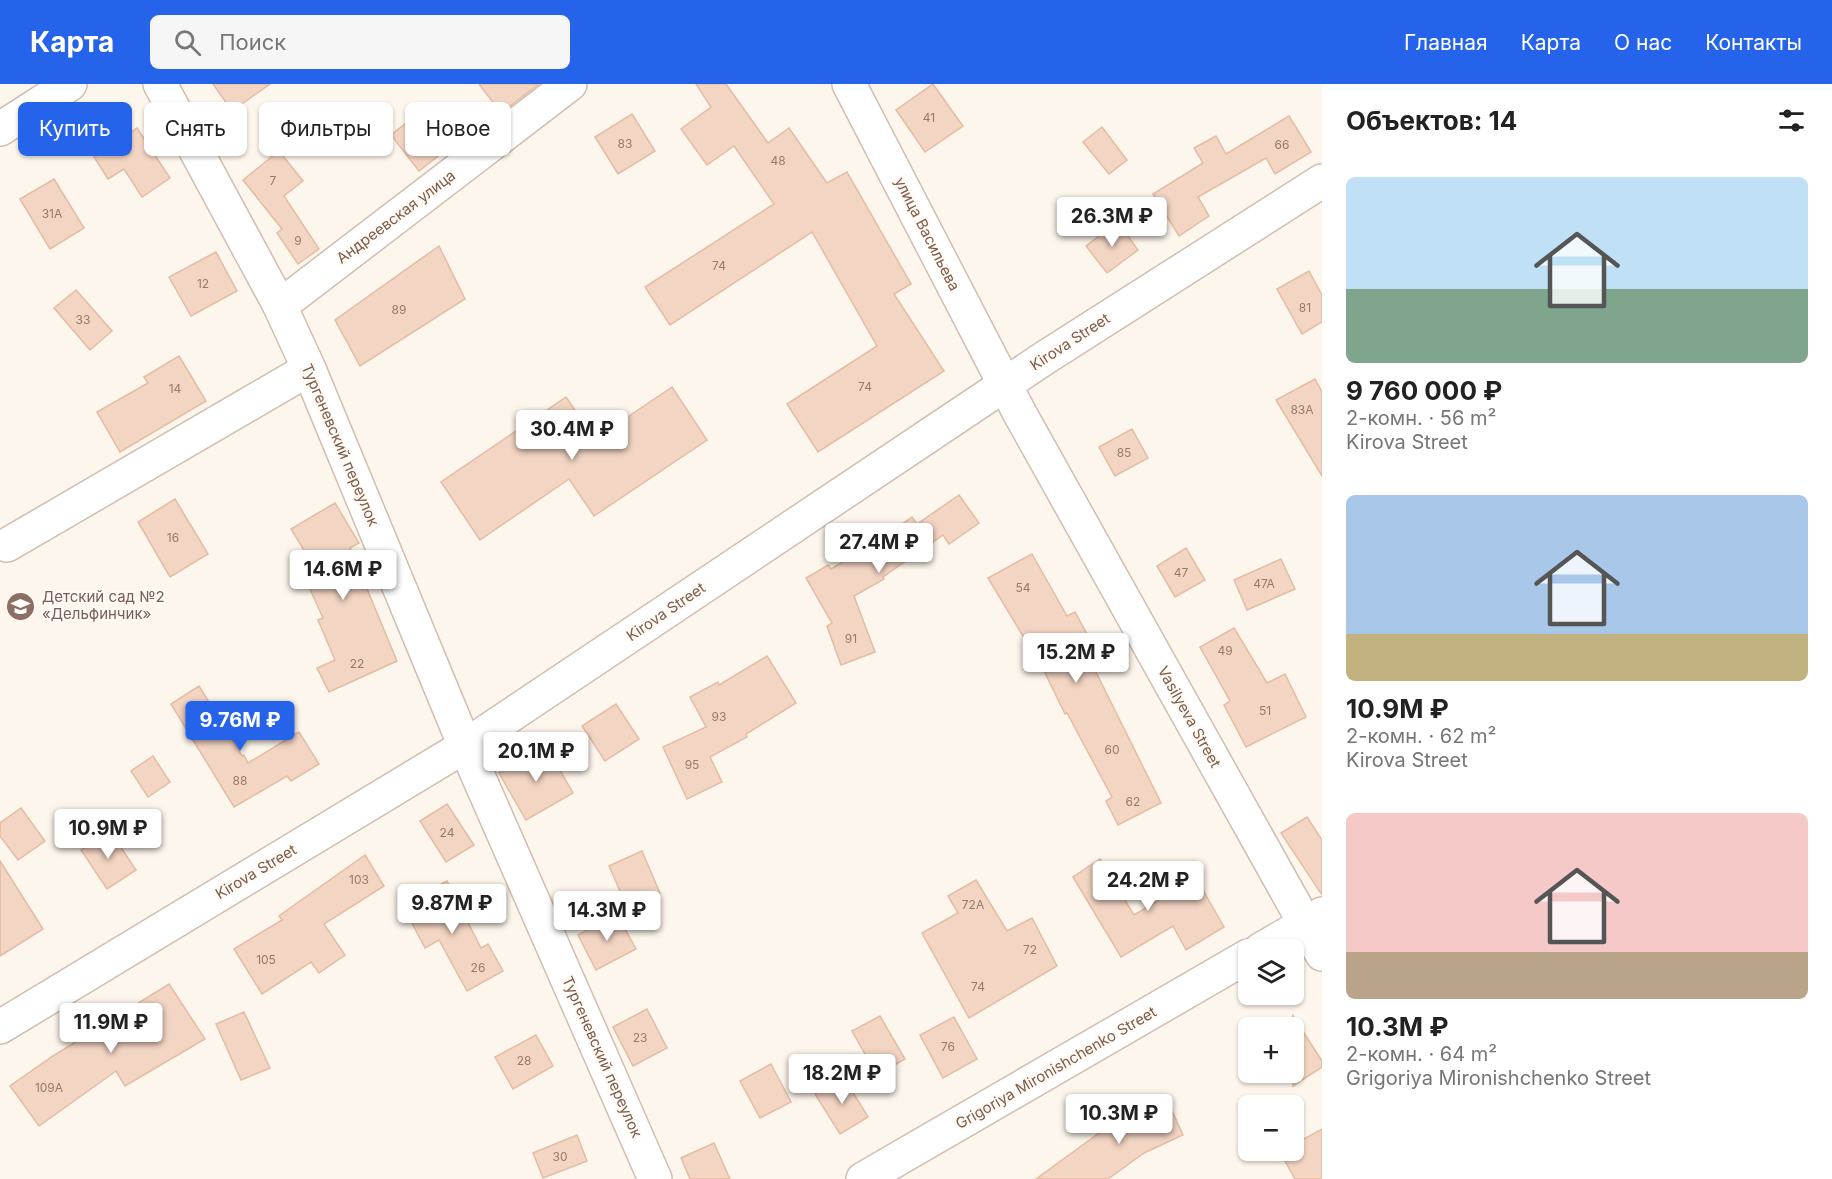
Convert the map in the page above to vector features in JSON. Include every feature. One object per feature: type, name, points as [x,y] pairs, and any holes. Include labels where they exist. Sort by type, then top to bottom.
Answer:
[{"type":"street","points":[[0,129],[70,84]]},
{"type":"street","name":"Тургеневский переулок","points":[[160,84],[280,306],[309,369],[465,746],[655,1179]]},
{"type":"street","name":"Андреевская улица","points":[[280,306],[570,84]]},
{"type":"street","name":"улица Васильева","points":[[849,84],[1005,384]]},
{"type":"street","name":"Kirova Street","points":[[0,1027],[465,746],[1005,384],[1322,181]]},
{"type":"street","points":[[7,545],[309,369]]},
{"type":"street","name":"Vasilyeva Street","points":[[1005,384],[1314,919],[1322,954]]},
{"type":"street","points":[[1279,939],[1314,919]]},
{"type":"street","name":"Grigoriya Mironishchenko Street","points":[[863,1179],[1238,962]]},
{"type":"building","points":[[213,84],[270,84],[245,102],[226,102]]},
{"type":"building","points":[[479,84],[539,84],[511,105],[511,102],[493,102]]},
{"type":"building","points":[[696,84],[726,84],[768,143],[789,128],[827,183],[847,172],[911,284],[894,294],[944,371],[818,452],[787,404],[877,346],[812,232],[670,325],[645,287],[774,204],[734,146],[707,165],[681,129],[711,107]]},
{"type":"building","points":[[933,84],[963,126],[925,152],[896,110]]},
{"type":"building","points":[[632,114],[655,151],[618,174],[595,137]]},
{"type":"building","points":[[1289,116],[1311,152],[1275,174],[1266,158],[1198,197],[1209,216],[1179,236],[1153,194],[1203,163],[1194,148],[1216,136],[1226,154]]},
{"type":"building","points":[[405,124],[405,153],[393,138],[393,133]]},
{"type":"building","points":[[1102,127],[1127,160],[1109,174],[1083,142]]},
{"type":"building","points":[[137,128],[144,139],[144,156],[155,156],[170,178],[142,197],[124,169],[108,179],[94,157],[132,156],[132,131]]},
{"type":"building","points":[[273,156],[283,156],[303,181],[284,196],[319,249],[298,264],[277,233],[282,229],[243,180]]},
{"type":"building","points":[[407,156],[438,156],[419,171]]},
{"type":"building","points":[[54,179],[84,228],[50,249],[20,199]]},
{"type":"building","points":[[1118,222],[1138,250],[1107,273],[1086,246]]},
{"type":"building","points":[[439,246],[465,299],[360,366],[335,320]]},
{"type":"building","points":[[216,252],[237,291],[191,316],[169,277]]},
{"type":"building","points":[[1309,271],[1322,295],[1322,322],[1302,334],[1277,289]]},
{"type":"building","points":[[76,290],[112,331],[90,350],[54,308]]},
{"type":"building","points":[[179,356],[206,401],[120,452],[97,412],[148,383],[144,377]]},
{"type":"building","points":[[1315,379],[1322,392],[1322,476],[1276,400]]},
{"type":"building","points":[[672,387],[707,440],[594,516],[569,479],[480,540],[441,482],[566,397],[595,439]]},
{"type":"building","points":[[1132,429],[1148,458],[1115,476],[1099,447]]},
{"type":"building","points":[[959,495],[979,523],[949,544],[943,535],[883,577],[884,579],[854,596],[875,652],[841,665],[827,626],[832,623],[806,578],[828,565],[831,569],[877,542],[912,517],[917,524]]},
{"type":"building","points":[[175,499],[208,554],[170,577],[138,522]]},
{"type":"building","points":[[335,503],[359,543],[350,548],[397,661],[329,692],[317,668],[335,660],[318,620],[323,618],[309,587],[323,581],[291,529]]},
{"type":"building","points":[[1186,548],[1205,580],[1175,597],[1157,566]]},
{"type":"building","points":[[1032,554],[1067,616],[1075,612],[1093,645],[1085,650],[1161,803],[1118,825],[1106,801],[1112,797],[1067,713],[1065,714],[1044,671],[988,578]]},
{"type":"building","points":[[1281,559],[1295,589],[1247,610],[1234,580]]},
{"type":"building","points":[[1234,628],[1267,683],[1285,674],[1306,717],[1246,747],[1224,705],[1230,701],[1200,647]]},
{"type":"building","points":[[767,656],[796,703],[746,734],[747,737],[710,757],[722,782],[687,799],[663,747],[706,727],[690,697],[718,682],[719,685]]},
{"type":"building","points":[[199,686],[248,763],[299,732],[319,764],[291,781],[287,776],[234,807],[171,704]]},
{"type":"building","points":[[616,704],[639,739],[605,761],[582,726]]},
{"type":"building","points":[[546,746],[573,793],[526,820],[499,773]]},
{"type":"building","points":[[153,756],[170,782],[148,797],[131,771]]},
{"type":"building","points":[[447,804],[474,845],[446,862],[420,821]]},
{"type":"building","points":[[21,808],[45,841],[18,860],[0,836],[0,823]]},
{"type":"building","points":[[1307,817],[1322,840],[1322,895],[1281,833]]},
{"type":"building","points":[[110,831],[136,870],[107,889],[81,850]]},
{"type":"building","points":[[642,851],[660,893],[627,907],[609,866]]},
{"type":"building","points":[[365,855],[384,886],[324,924],[345,955],[319,973],[311,962],[262,994],[234,949],[282,920],[279,916]]},
{"type":"building","points":[[1100,859],[1134,915],[1196,878],[1224,927],[1186,950],[1173,926],[1121,957],[1073,877]]},
{"type":"building","points":[[0,861],[43,929],[0,956]]},
{"type":"building","points":[[976,880],[1007,931],[1032,918],[1057,966],[969,1018],[922,933],[958,913],[948,896]]},
{"type":"building","points":[[447,881],[481,948],[488,944],[503,971],[467,991],[439,940],[425,948],[402,904]]},
{"type":"building","points":[[617,914],[636,949],[596,970],[578,935]]},
{"type":"building","points":[[169,984],[205,1039],[125,1086],[116,1071],[39,1126],[10,1086],[53,1056]]},
{"type":"building","points":[[647,1009],[667,1048],[633,1066],[613,1027]]},
{"type":"building","points":[[244,1012],[270,1068],[241,1080],[216,1024]]},
{"type":"building","points":[[880,1016],[905,1059],[877,1075],[852,1031]]},
{"type":"building","points":[[954,1017],[977,1059],[943,1078],[920,1035]]},
{"type":"building","points":[[1304,1033],[1322,1061],[1322,1067],[1304,1079]]},
{"type":"building","points":[[536,1035],[553,1066],[513,1089],[495,1057]]},
{"type":"building","points":[[771,1064],[791,1102],[760,1118],[740,1081]]},
{"type":"building","points":[[843,1076],[868,1117],[840,1134],[815,1094]]},
{"type":"building","points":[[1167,1100],[1183,1135],[1144,1153],[1108,1179],[1036,1179],[1113,1123]]},
{"type":"building","points":[[1322,1129],[1322,1179],[1295,1179],[1285,1161],[1304,1161],[1304,1139]]},
{"type":"building","points":[[577,1135],[587,1161],[543,1178],[533,1153]]},
{"type":"building","points":[[714,1143],[730,1179],[690,1179],[681,1158]]},
{"type":"place","name":"Детский сад №2 «Дельфинчик»","points":[[21,606]]}]
